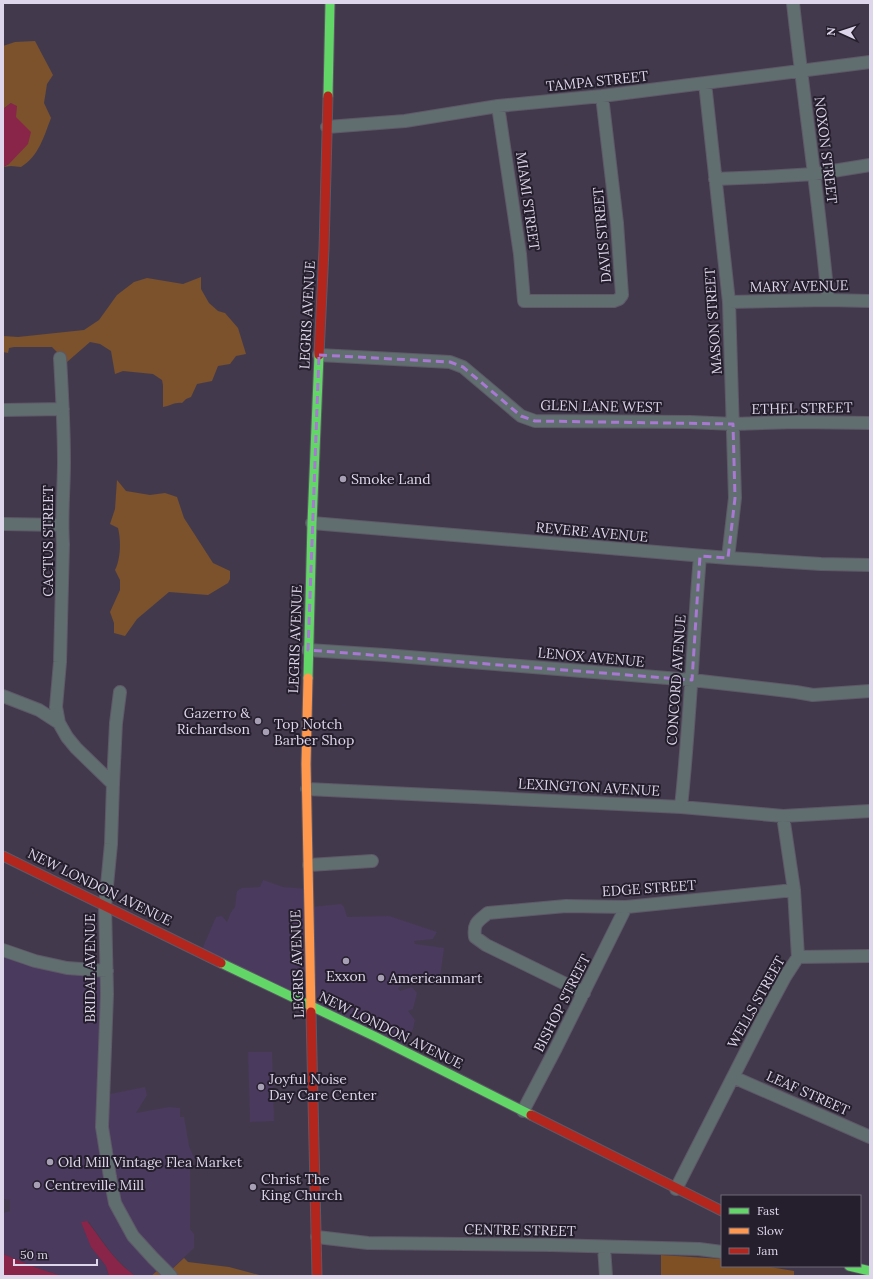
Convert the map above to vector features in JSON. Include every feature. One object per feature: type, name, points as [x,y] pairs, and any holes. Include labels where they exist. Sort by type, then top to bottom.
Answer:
[{"type":"main road","name":"LEGRIS AVENUE","points":[[318,1276],[307,788],[307,721],[312,523],[324,250],[330,3]]},
{"type":"main road","name":"NEW LONDON AVENUE","points":[[3,856],[376,1037],[721,1211]]},
{"type":"main road","points":[[853,1267],[870,1271]]},
{"type":"street","name":"NOXON STREET","points":[[793,3],[800,71],[823,244],[828,300]]},
{"type":"street","name":"TAMPA STREET","points":[[327,127],[405,120],[498,106],[602,96],[870,62]]},
{"type":"street","name":"MASON STREET","points":[[705,83],[729,302],[735,498],[728,558]]},
{"type":"street","name":"DAVIS STREET","points":[[524,301],[614,301],[619,299],[622,295],[618,223],[602,96]]},
{"type":"street","name":"MIAMI STREET","points":[[498,106],[520,254],[524,301]]},
{"type":"street","points":[[715,179],[814,174],[870,165]]},
{"type":"street","name":"MARY AVENUE","points":[[729,302],[828,300],[870,301]]},
{"type":"street","name":"GLEN LANE WEST","points":[[319,355],[450,362],[463,367],[521,416],[535,421],[690,422],[733,424]]},
{"type":"street","name":"CACTUS STREET","points":[[59,723],[56,707],[60,662],[63,544],[61,525],[64,463],[60,358]]},
{"type":"street","points":[[3,410],[63,409]]},
{"type":"street","name":"ETHEL STREET","points":[[733,424],[798,422],[870,423]]},
{"type":"street","name":"REVERE AVENUE","points":[[312,523],[700,556],[821,564],[870,565]]},
{"type":"street","points":[[3,524],[61,525]]},
{"type":"street","name":"CONCORD AVENUE","points":[[681,807],[688,749],[700,556]]},
{"type":"street","name":"LENOX AVENUE","points":[[308,650],[391,655],[692,680],[813,695],[870,691]]},
{"type":"street","name":"BRIDAL AVENUE","points":[[120,692],[116,724],[110,844],[105,906],[107,971],[102,1127],[115,1203],[133,1236],[171,1276]]},
{"type":"street","points":[[3,696],[39,710],[59,723],[67,737],[76,748],[113,784]]},
{"type":"street","name":"LEXINGTON AVENUE","points":[[307,788],[681,807],[783,816],[870,811]]},
{"type":"street","name":"WELLS STREET","points":[[676,1189],[784,977],[798,958],[794,890],[783,816]]},
{"type":"street","points":[[309,865],[372,861]]},
{"type":"street","name":"EDGE STREET","points":[[584,993],[486,945],[475,938],[474,930],[478,920],[488,913],[566,906],[626,907],[794,890]]},
{"type":"street","name":"BISHOP STREET","points":[[523,1111],[584,993],[626,907]]},
{"type":"street","points":[[3,950],[35,961],[67,968],[107,971]]},
{"type":"street","points":[[798,958],[870,956]]},
{"type":"street","name":"LEAF STREET","points":[[733,1077],[869,1133]]},
{"type":"street","name":"CENTRE STREET","points":[[317,1237],[368,1243],[551,1245],[721,1252]]},
{"type":"street","points":[[604,1247],[606,1276]]},
{"type":"highlighted area","points":[[319,355],[450,362],[463,367],[521,416],[535,421],[733,424],[735,498],[728,558],[700,556],[692,680],[308,650]]},
{"type":"shaded area","points":[[35,41],[53,75],[47,84],[44,103],[51,118],[43,139],[32,157],[21,167],[3,167],[9,164],[16,117],[11,103],[3,109],[3,46],[15,42]]},
{"type":"shaded area","points":[[11,103],[17,106],[16,117],[31,132],[28,144],[9,164],[3,167],[3,109]]},
{"type":"shaded area","points":[[201,277],[201,289],[209,303],[218,311],[225,313],[238,328],[246,354],[236,356],[230,364],[218,366],[212,381],[197,384],[191,397],[182,403],[163,407],[162,380],[153,374],[123,371],[115,374],[111,351],[100,344],[90,342],[67,362],[52,347],[14,347],[9,348],[8,353],[3,352],[3,336],[18,337],[84,330],[99,320],[117,295],[134,282],[147,278],[183,284]]},
{"type":"shaded area","points":[[117,480],[126,491],[150,495],[165,493],[177,497],[184,518],[213,563],[230,571],[230,579],[228,583],[208,595],[169,592],[137,619],[125,636],[114,633],[114,623],[110,612],[120,590],[120,580],[115,570],[119,555],[119,533],[118,528],[110,524],[115,509]]},
{"type":"shaded area","points":[[263,880],[283,887],[308,889],[312,907],[341,904],[344,907],[347,917],[389,916],[437,932],[433,939],[414,941],[415,944],[444,948],[440,978],[416,978],[398,988],[400,991],[412,987],[417,993],[413,1009],[408,1011],[415,1020],[413,1029],[401,1049],[201,952],[216,917],[222,916],[227,922],[235,907],[237,891],[242,888],[260,887]]},
{"type":"shaded area","points":[[3,951],[109,971],[105,1095],[145,1087],[147,1095],[136,1113],[169,1107],[180,1108],[180,1117],[184,1117],[189,1146],[195,1160],[190,1158],[190,1229],[194,1234],[194,1248],[169,1272],[157,1272],[151,1276],[136,1276],[112,1254],[88,1221],[91,1247],[106,1266],[109,1276],[62,1276],[37,1268],[3,1254],[3,1213],[10,1211],[10,1200],[3,1199]]},
{"type":"shaded area","name":"Joyful Noise Day Care Center","points":[[248,1052],[272,1052],[274,1121],[250,1122]]},
{"type":"shaded area","points":[[87,1221],[115,1258],[128,1271],[136,1276],[109,1276],[106,1266],[91,1247],[81,1222]]},
{"type":"shaded area","points":[[3,1254],[37,1268],[62,1276],[3,1276]]},
{"type":"shaded area","points":[[661,1255],[721,1259],[721,1267],[770,1267],[794,1271],[794,1276],[661,1276]]},
{"type":"shaded area","points":[[184,1258],[188,1262],[229,1267],[263,1276],[151,1276],[157,1271],[169,1272]]},
{"type":"traffic: fast","points":[[328,96],[330,3]]},
{"type":"traffic: fast","points":[[308,678],[312,523],[319,355]]},
{"type":"traffic: fast","points":[[221,963],[376,1037],[531,1115]]},
{"type":"traffic: fast","points":[[853,1267],[870,1271]]},
{"type":"traffic: slow","points":[[308,678],[306,764],[311,1012]]},
{"type":"traffic: jam","points":[[319,355],[324,249],[328,96]]},
{"type":"traffic: jam","points":[[3,856],[221,963]]},
{"type":"traffic: jam","points":[[311,1012],[317,1276]]},
{"type":"traffic: jam","points":[[531,1115],[721,1210]]},
{"type":"place","name":"Smoke Land","points":[[343,479]]},
{"type":"place","name":"Gazerro & Richardson","points":[[258,721]]},
{"type":"place","name":"Top Notch Barber Shop","points":[[266,732]]},
{"type":"place","name":"Exxon","points":[[346,961]]},
{"type":"place","name":"Americanmart","points":[[381,978]]},
{"type":"place","name":"Joyful Noise Day Care Center","points":[[261,1087]]},
{"type":"place","name":"Old Mill Vintage Flea Market","points":[[50,1162]]},
{"type":"place","name":"Centreville Mill","points":[[37,1185]]},
{"type":"place","name":"Christ The King Church","points":[[253,1187]]}]
